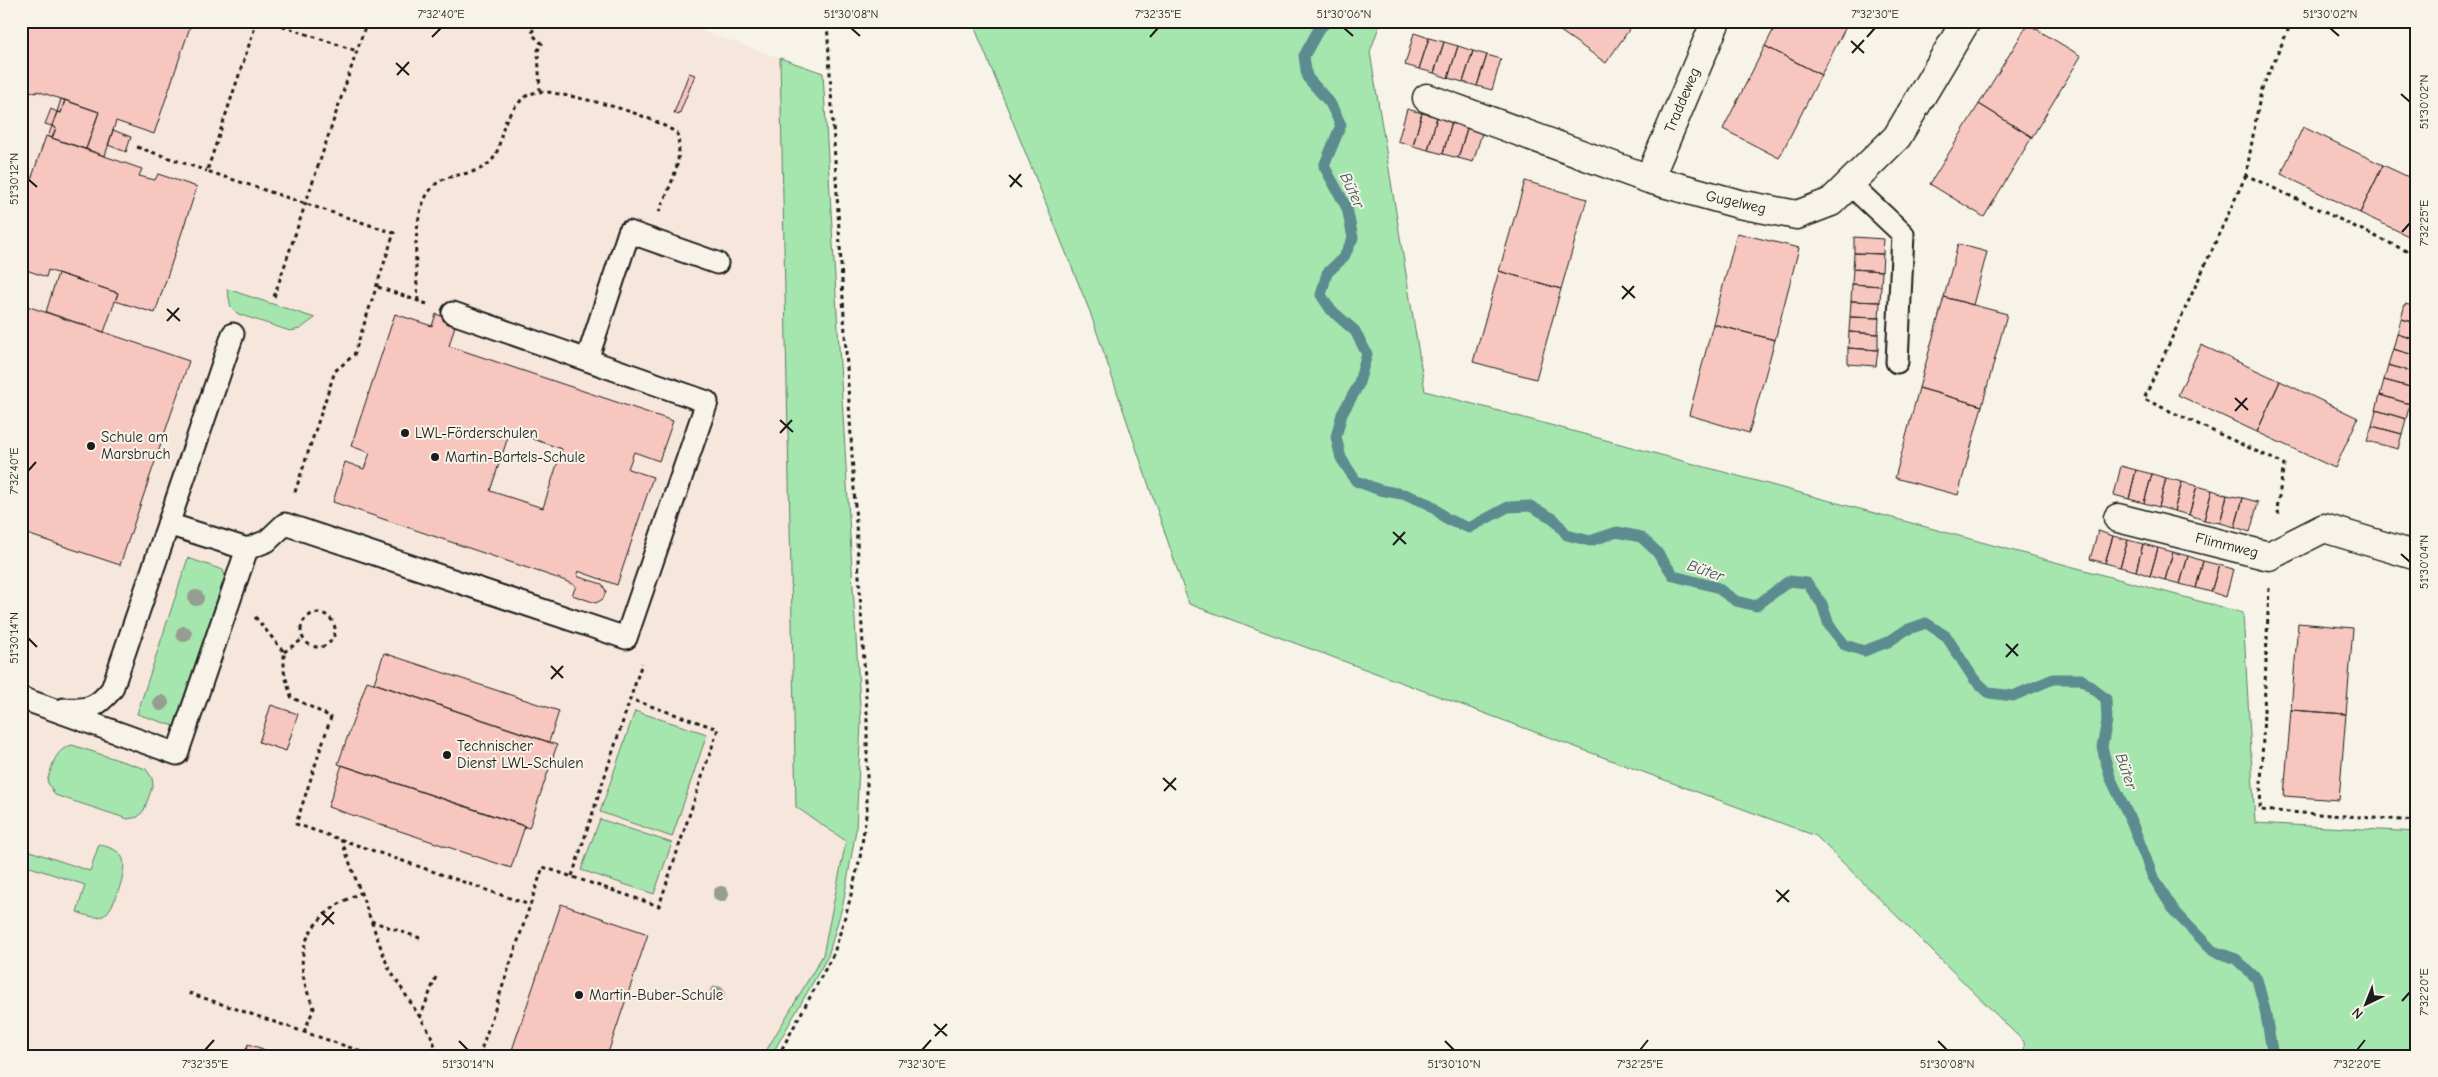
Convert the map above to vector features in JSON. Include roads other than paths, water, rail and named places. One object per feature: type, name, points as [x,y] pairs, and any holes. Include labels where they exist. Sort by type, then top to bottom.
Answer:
[{"type":"street","name":"Traddeweg","points":[[1649,179],[1716,21]]},
{"type":"street","name":"Gugelweg","points":[[1426,98],[1649,179],[1739,204],[1797,215],[1830,202],[1897,137],[1966,21]]},
{"type":"street","name":"Flimmweg","points":[[2118,518],[2269,556],[2324,528],[2416,552]]},
{"type":"lane","points":[[1850,184],[1903,234],[1897,362]]},
{"type":"lane","points":[[587,360],[629,232],[717,262]]},
{"type":"lane","points":[[168,524],[247,549],[267,541],[285,524],[626,638],[706,402],[452,313]]},
{"type":"lane","points":[[54,709],[86,710],[101,702],[112,690],[233,334]]},
{"type":"lane","points":[[21,698],[177,754],[247,549]]},
{"type":"waterway","name":"Büter","points":[[1328,21],[1319,29],[1304,56],[1307,77],[1330,103],[1341,125],[1324,166],[1347,208],[1353,238],[1344,257],[1327,273],[1321,295],[1331,310],[1355,331],[1367,354],[1358,386],[1342,414],[1336,437],[1341,458],[1356,481],[1380,490],[1407,495],[1429,504],[1447,519],[1469,528],[1508,507],[1530,506],[1554,519],[1567,535],[1590,541],[1617,532],[1641,537],[1656,551],[1674,576],[1716,587],[1736,601],[1756,606],[1789,581],[1807,583],[1822,604],[1829,625],[1845,645],[1864,651],[1888,642],[1906,630],[1926,623],[1946,636],[1974,679],[1989,693],[2013,696],[2053,679],[2081,679],[2106,699],[2107,721],[2102,747],[2110,777],[2132,823],[2153,877],[2175,912],[2213,951],[2236,959],[2257,979],[2265,1010],[2273,1056]]},
{"type":"place","name":"LWL-Förderschulen","points":[[405,433]]},
{"type":"place","name":"Schule am Marsbruch","points":[[91,446]]},
{"type":"place","name":"Martin-Bartels-Schule","points":[[435,457]]},
{"type":"place","name":"Technischer Dienst LWL-Schulen","points":[[447,755]]},
{"type":"place","name":"Martin-Buber-Schule","points":[[579,995]]}]
